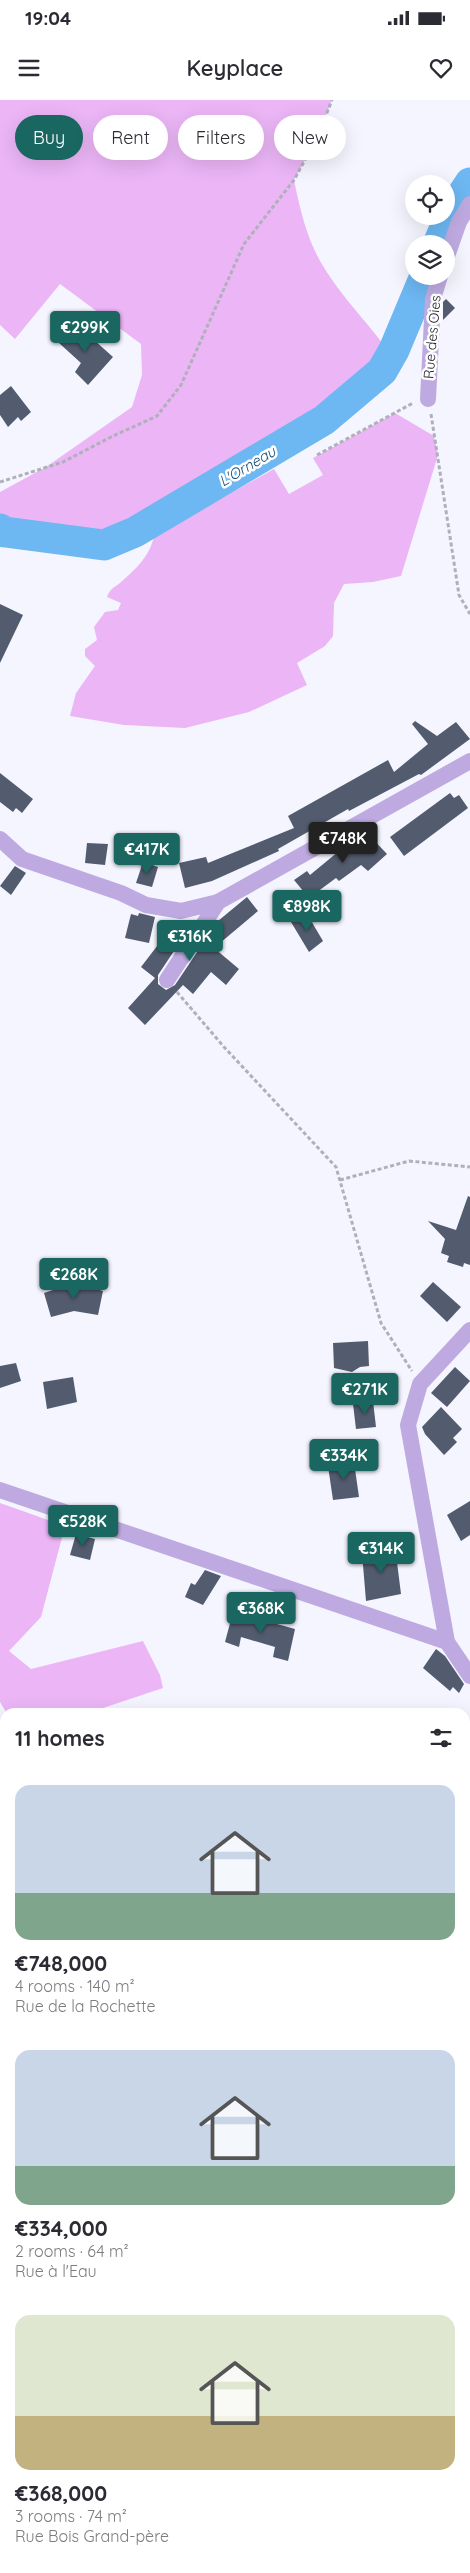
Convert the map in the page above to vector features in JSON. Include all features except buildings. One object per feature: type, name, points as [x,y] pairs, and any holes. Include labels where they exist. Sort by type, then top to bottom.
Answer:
[{"type":"street","points":[[454,235],[459,222],[470,204]]},
{"type":"street","name":"Rue des Oies","points":[[428,396],[433,299],[437,285]]},
{"type":"street","points":[[0,839],[22,859],[121,893],[146,905],[181,911],[218,902],[470,761]]},
{"type":"street","points":[[167,980],[218,902]]},
{"type":"street","points":[[470,1330],[420,1384],[408,1426],[447,1642],[470,1676]]},
{"type":"street","points":[[0,1490],[447,1642]]},
{"type":"path","points":[[0,482],[63,462],[112,436],[157,416],[181,384],[244,244],[294,180],[317,138],[332,100]]},
{"type":"path","points":[[317,455],[428,396],[460,594],[470,614]]},
{"type":"path","points":[[167,980],[224,1047],[336,1168],[381,1324],[420,1384]]},
{"type":"path","points":[[340,1180],[409,1161],[470,1167]]},
{"type":"shaded area","points":[[0,100],[332,100],[326,115],[274,115],[274,160],[305,160],[294,180],[310,241],[328,275],[384,345],[374,364],[321,414],[124,530],[104,535],[15,525],[0,519],[0,492],[46,467],[132,407],[142,375],[141,344],[60,284],[15,339],[0,325]]},
{"type":"shaded area","points":[[395,413],[434,436],[438,455],[401,576],[373,582],[344,584],[334,603],[333,636],[325,646],[297,663],[307,685],[249,712],[185,728],[124,725],[70,716],[76,693],[95,666],[85,656],[85,649],[97,640],[94,627],[105,612],[118,610],[121,603],[107,597],[108,594],[141,562],[149,550],[154,536],[274,469],[289,494],[323,475],[313,458]]},
{"type":"shaded area","points":[[0,1503],[65,1526],[41,1617],[9,1651],[31,1669],[143,1641],[160,1675],[163,1688],[103,1708],[4,1708],[0,1702]]},
{"type":"waterway","name":"L'Orneau","points":[[442,235],[453,209],[470,183]]},
{"type":"waterway","name":"L'Orneau","points":[[0,529],[5,532],[104,545],[135,532],[324,420],[382,371],[394,350],[421,285]]}]
